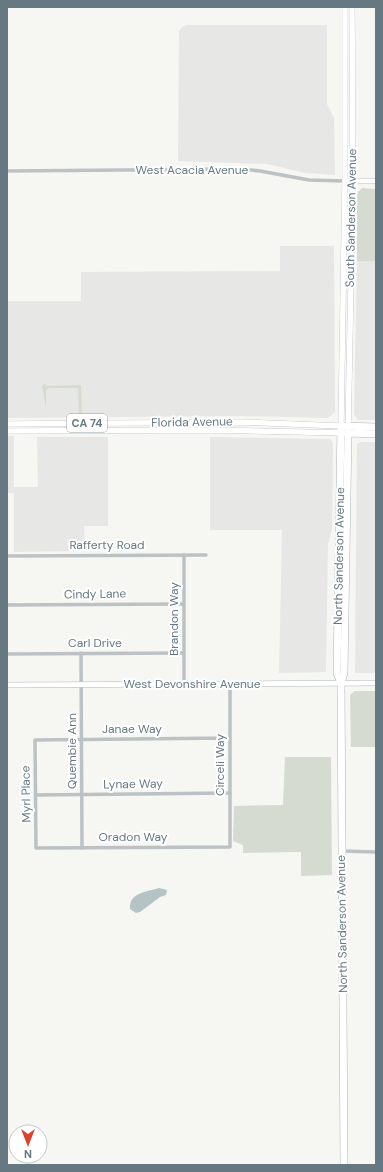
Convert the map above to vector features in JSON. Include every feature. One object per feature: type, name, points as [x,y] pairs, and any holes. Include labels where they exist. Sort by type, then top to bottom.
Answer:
[{"type":"highway","name":"Florida Avenue","points":[[344,429],[376,427]]},
{"type":"highway","name":"Florida Avenue","points":[[344,429],[376,434]]},
{"type":"highway","name":"North Sanderson Avenue","points":[[341,683],[337,673],[339,491],[344,429]]},
{"type":"highway","name":"North Sanderson Avenue","points":[[344,429],[347,521],[344,673],[341,683],[344,1165]]},
{"type":"highway","points":[[339,491],[344,493],[347,521]]},
{"type":"highway","points":[[339,502],[343,521],[347,521]]},
{"type":"main road","name":"South Sanderson Avenue","points":[[344,429],[343,326],[345,7]]},
{"type":"main road","name":"South Sanderson Avenue","points":[[344,429],[349,364],[350,320],[352,7]]},
{"type":"main road","points":[[344,250],[348,253],[351,265]]},
{"type":"main road","points":[[344,276],[346,288],[346,319],[350,320]]},
{"type":"main road","points":[[343,326],[345,326],[346,330],[346,352],[349,364]]},
{"type":"main road","name":"Florida Avenue","points":[[7,424],[242,422],[344,429]]},
{"type":"main road","points":[[7,427],[33,424]]},
{"type":"main road","name":"Florida Avenue","points":[[7,431],[344,429]]},
{"type":"street","name":"West Acacia Avenue","points":[[7,171],[241,169],[260,170],[308,180],[376,181]]},
{"type":"street","name":"Brandon Way","points":[[184,555],[184,684]]},
{"type":"street","name":"Rafferty Road","points":[[7,556],[206,555]]},
{"type":"street","name":"Cindy Lane","points":[[7,605],[183,604]]},
{"type":"street","name":"Quembie Ann","points":[[81,653],[82,848]]},
{"type":"street","name":"Carl Drive","points":[[7,654],[183,653]]},
{"type":"street","name":"Circeli Way","points":[[230,683],[230,847]]},
{"type":"street","name":"West Devonshire Avenue","points":[[7,685],[376,683]]},
{"type":"street","name":"Janae Way","points":[[35,740],[229,738]]},
{"type":"street","name":"Myrl Place","points":[[35,740],[36,848]]},
{"type":"street","name":"Lynae Way","points":[[36,795],[230,793]]},
{"type":"street","name":"Oradon Way","points":[[36,848],[230,847]]},
{"type":"street","points":[[342,851],[376,852]]},
{"type":"shaded area","points":[[187,25],[327,25],[327,104],[334,118],[335,175],[305,173],[267,164],[178,161],[179,31],[182,27]]},
{"type":"shaded area","points":[[362,188],[376,189],[376,261],[357,261],[357,193]]},
{"type":"shaded area","points":[[280,246],[334,246],[335,412],[328,418],[237,416],[7,418],[7,301],[81,301],[81,272],[280,271]]},
{"type":"shaded area","points":[[357,261],[376,261],[376,420],[358,420],[354,414]]},
{"type":"shaded area","points":[[45,383],[46,386],[81,385],[82,417],[79,414],[78,388],[48,388],[46,391],[46,407],[42,386]]},
{"type":"shaded area","points":[[7,436],[14,436],[14,487],[38,487],[37,437],[108,437],[108,526],[84,526],[85,551],[14,552],[14,493],[7,493]]},
{"type":"shaded area","points":[[210,437],[330,439],[333,443],[332,530],[328,544],[326,672],[279,673],[282,530],[210,530]]},
{"type":"shaded area","points":[[361,442],[376,442],[376,673],[355,673],[357,444]]},
{"type":"shaded area","points":[[355,691],[376,691],[376,747],[351,747],[350,695]]},
{"type":"shaded area","points":[[285,757],[331,757],[332,875],[301,876],[301,852],[243,853],[243,845],[233,841],[234,806],[283,805]]},
{"type":"shaded area","points":[[159,888],[167,890],[166,895],[160,897],[140,912],[136,913],[130,909],[130,903],[136,896]]}]
